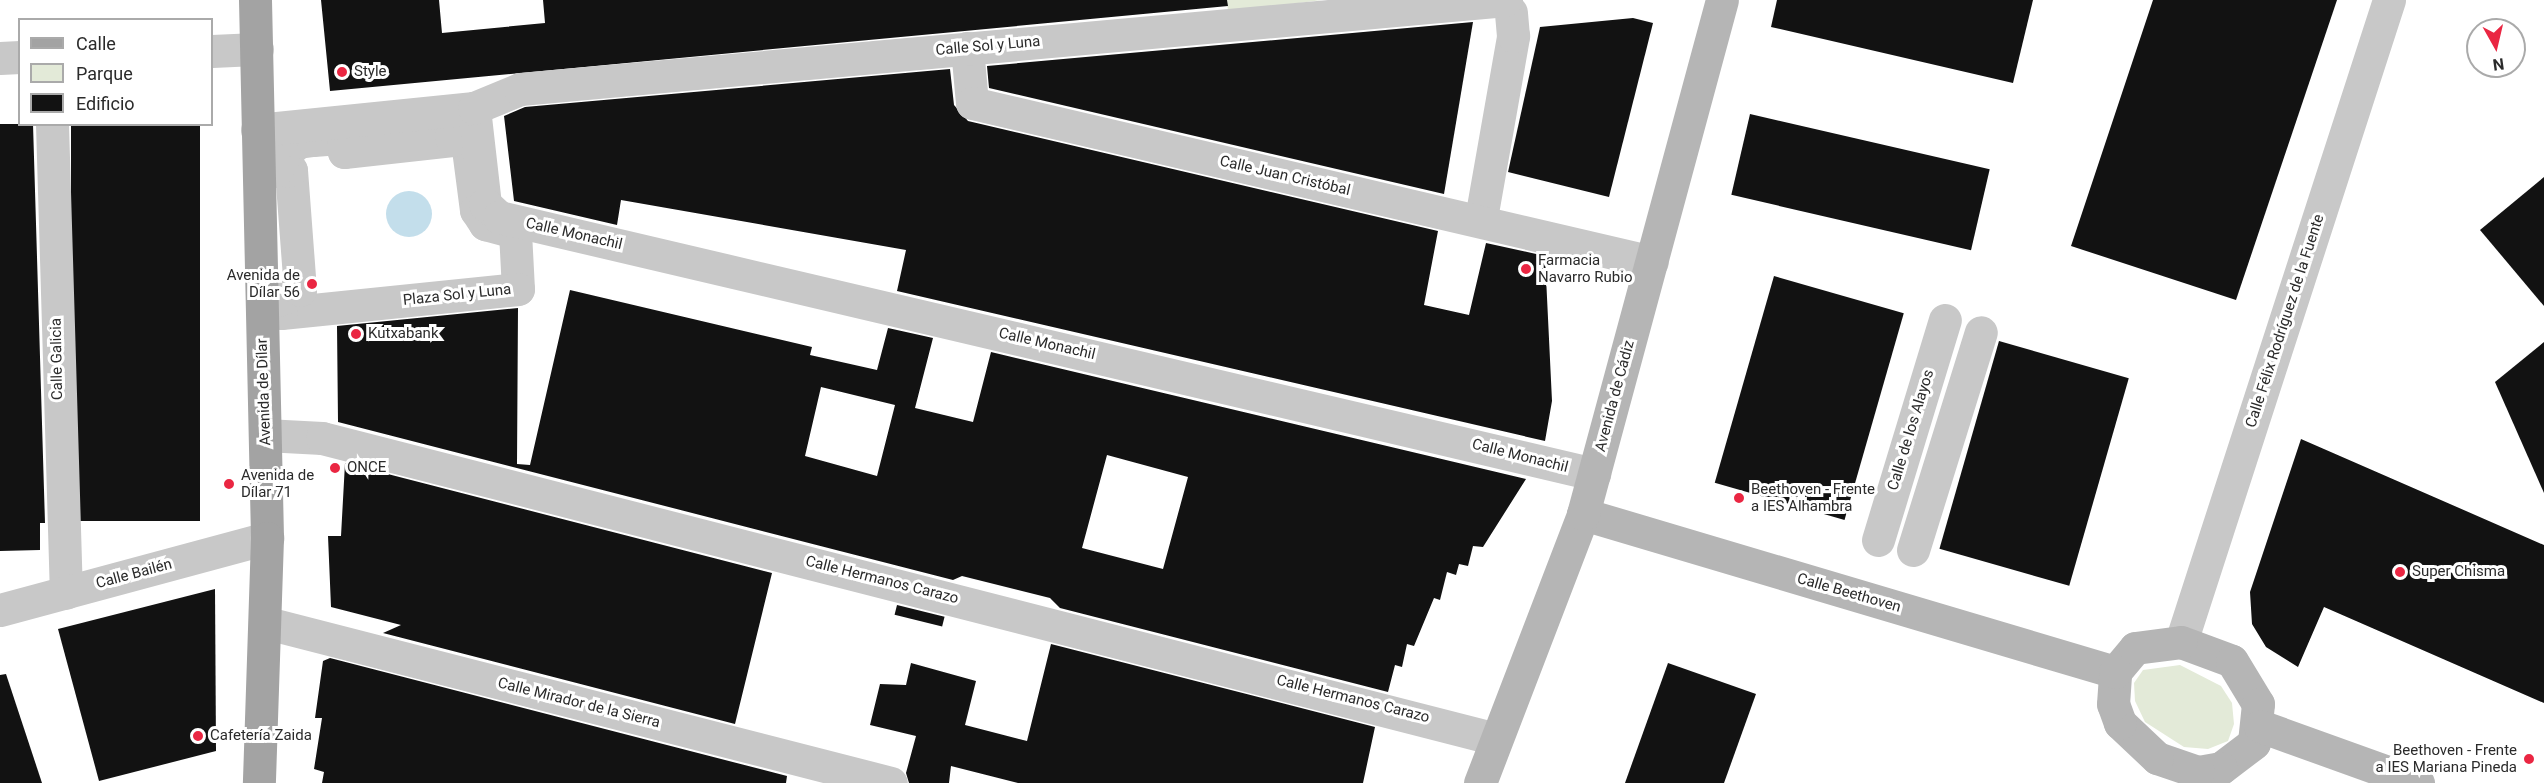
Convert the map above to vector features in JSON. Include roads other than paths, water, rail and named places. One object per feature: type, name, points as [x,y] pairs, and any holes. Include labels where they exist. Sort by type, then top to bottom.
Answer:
[{"type":"main road","name":"Avenida de Dílar","points":[[255,0],[267,538],[267,624],[259,783]]},
{"type":"main road","name":"Avenida de Cádiz","points":[[1480,783],[1584,514],[1722,0]]},
{"type":"main road","name":"Calle Beethoven","points":[[1584,514],[2115,672]]},
{"type":"main road","points":[[2181,642],[2232,661],[2258,704],[2260,726],[2254,743],[2239,757],[2221,768],[2196,778],[2157,758],[2120,723],[2114,704],[2115,672],[2134,648],[2181,642]]},
{"type":"main road","points":[[2260,726],[2418,783]]},
{"type":"street","name":"Calle Félix Rodríguez de la Fuente","points":[[2181,642],[2389,0]]},
{"type":"street","points":[[1483,207],[1513,36],[1509,6]]},
{"type":"street","name":"Calle Sol y Luna","points":[[474,108],[520,89],[967,48],[1509,6]]},
{"type":"street","name":"Calle Juan Cristóbal","points":[[967,48],[972,103],[1653,262]]},
{"type":"street","points":[[213,51],[257,49]]},
{"type":"street","points":[[0,58],[18,57]]},
{"type":"street","points":[[257,130],[474,108]]},
{"type":"street","name":"Calle Monachil","points":[[474,108],[485,204],[499,217],[1594,474]]},
{"type":"street","name":"Calle Galicia","points":[[52,126],[66,593]]},
{"type":"street","name":"Plaza Sol y Luna","points":[[451,129],[463,132],[476,210],[485,224],[515,232],[518,289],[281,313],[279,300],[300,290],[291,170],[276,171],[286,153],[298,142],[313,140],[343,138],[344,152],[452,140],[451,129]]},
{"type":"street","name":"Calle de los Alayos","points":[[1878,540],[1945,320]]},
{"type":"street","points":[[1913,550],[1982,332]]},
{"type":"street","name":"Calle Hermanos Carazo","points":[[265,435],[322,438],[1496,739]]},
{"type":"street","name":"Calle Bailén","points":[[0,610],[267,538]]},
{"type":"street","name":"Calle Mirador de la Sierra","points":[[267,624],[891,783]]},
{"type":"water","points":[[409,191],[425,198],[432,214],[425,230],[409,237],[393,230],[386,214],[393,198]]},
{"type":"place","name":"Style","points":[[342,72]]},
{"type":"place","name":"Farmacia Navarro Rubio","points":[[1526,269]]},
{"type":"place","name":"Avenida de Dílar 56","points":[[312,284]]},
{"type":"place","name":"Kutxabank","points":[[356,334]]},
{"type":"place","name":"ONCE","points":[[335,468]]},
{"type":"place","name":"Avenida de Dílar 71","points":[[229,484]]},
{"type":"place","name":"Beethoven - Frente a IES Alhambra","points":[[1739,498]]},
{"type":"place","name":"Super Chisma","points":[[2400,572]]},
{"type":"place","name":"Cafetería Zaida","points":[[198,736]]},
{"type":"place","name":"Beethoven - Frente a IES Mariana Pineda","points":[[2529,759]]}]
